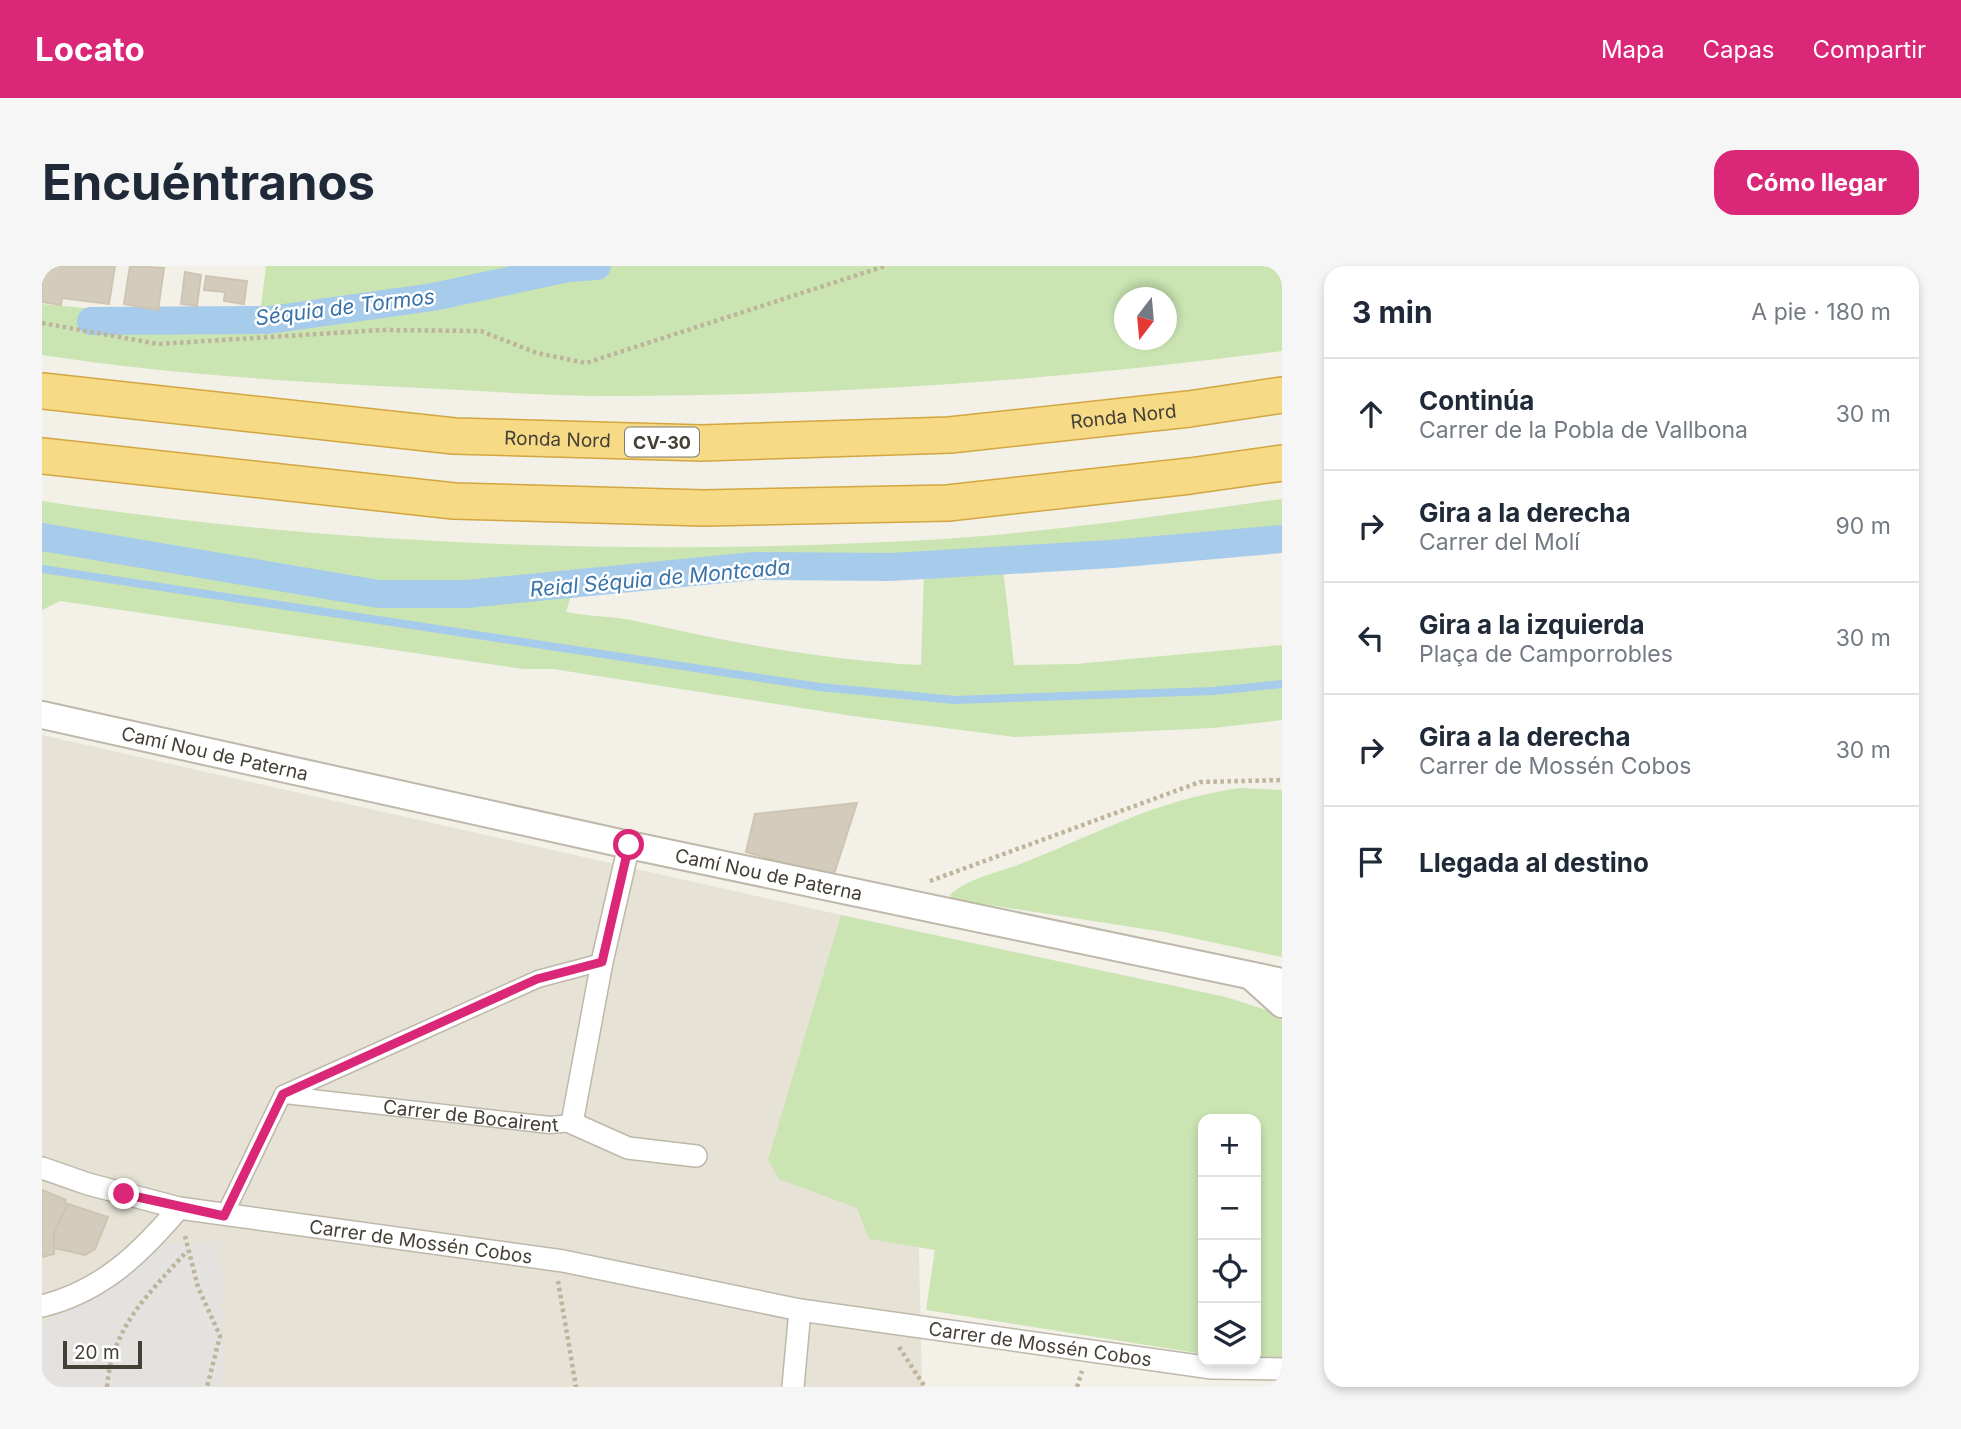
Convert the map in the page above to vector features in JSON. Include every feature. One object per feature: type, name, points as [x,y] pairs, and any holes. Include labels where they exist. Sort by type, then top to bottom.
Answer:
[{"type":"highway","name":"Ronda Nord","points":[[42,390],[454,436],[702,443],[950,435],[1189,409],[1282,395]]},
{"type":"highway","points":[[42,456],[454,501],[704,508],[948,503],[1282,463]]},
{"type":"street","name":"Camí Nou de Paterna","points":[[42,715],[629,845],[1282,982]]},
{"type":"street","points":[[572,1123],[602,962],[629,845]]},
{"type":"street","points":[[224,1216],[283,1094],[537,979],[602,962]]},
{"type":"street","points":[[1250,975],[1282,1004]]},
{"type":"street","name":"Carrer de Bocairent","points":[[283,1094],[550,1125],[572,1123],[628,1148],[696,1156]]},
{"type":"street","name":"Carrer de Mossén Cobos","points":[[42,1168],[88,1184],[179,1208],[553,1259],[800,1310],[1212,1368],[1282,1369]]},
{"type":"street","points":[[42,1306],[61,1301],[99,1284],[122,1269],[144,1249],[179,1208]]},
{"type":"street","points":[[793,1387],[800,1310]]},
{"type":"path","points":[[42,323],[158,344],[382,330],[481,331],[537,353],[586,363],[885,266]]},
{"type":"path","points":[[918,905],[930,881],[1200,782],[1282,780]]},
{"type":"path","points":[[107,1387],[121,1331],[131,1315],[188,1250],[198,1287],[220,1336],[207,1387]]},
{"type":"path","points":[[553,1259],[576,1387]]},
{"type":"path","points":[[893,1324],[892,1336],[925,1387]]},
{"type":"shaded area","points":[[42,735],[912,931],[922,1387],[42,1387]]},
{"type":"shaded area","points":[[221,1241],[225,1387],[42,1387],[42,1322],[96,1298],[166,1244]]},
{"type":"green space","points":[[266,266],[1282,266],[1282,351],[1030,378],[778,393],[562,395],[231,376],[42,355],[42,304],[151,314],[260,315]]},
{"type":"green space","points":[[1282,499],[1282,549],[1171,562],[1003,568],[1014,665],[1075,664],[1282,645],[1282,720],[1213,728],[1015,737],[853,716],[553,669],[523,669],[60,601],[42,610],[42,501],[262,528],[373,537],[595,547],[706,547],[817,545],[972,537],[1105,523]],"holes":[[[924,572],[921,665],[779,650],[631,620],[566,612],[571,595],[749,575],[897,576]]]},
{"type":"green space","points":[[1240,788],[1282,790],[1282,957],[1164,932],[951,899],[950,895],[975,880],[1154,809],[1210,793]]},
{"type":"green space","points":[[841,915],[1226,997],[1282,1015],[1282,1358],[1261,1359],[1261,1114],[1198,1114],[1198,1353],[926,1310],[935,1250],[869,1239],[857,1208],[779,1179],[768,1160]]},
{"type":"building","points":[[42,266],[115,266],[109,304],[62,298],[61,305],[42,302]]},
{"type":"building","points":[[130,266],[164,268],[158,310],[124,304]]},
{"type":"building","points":[[185,272],[201,275],[197,306],[181,304]]},
{"type":"building","points":[[206,276],[247,281],[244,304],[224,301],[225,292],[204,290]]},
{"type":"building","points":[[857,803],[833,877],[746,852],[755,814]]},
{"type":"building","points":[[42,1190],[66,1200],[64,1203],[68,1204],[54,1234],[54,1254],[42,1257]]},
{"type":"building","points":[[68,1204],[108,1217],[95,1249],[85,1255],[54,1248],[54,1234]]},
{"type":"waterway","name":"Séquia de Tormos","points":[[91,321],[269,320],[433,297],[568,268],[597,266]]},
{"type":"waterway","name":"Reial Séquia de Montcada","points":[[42,537],[379,594],[467,594],[754,566],[890,567],[1112,554],[1282,539]]},
{"type":"waterway","points":[[42,569],[820,687],[955,700],[1213,691],[1282,684]]},
{"type":"route","points":[[124,1194],[224,1216],[283,1094],[537,979],[602,962],[629,845]]}]
